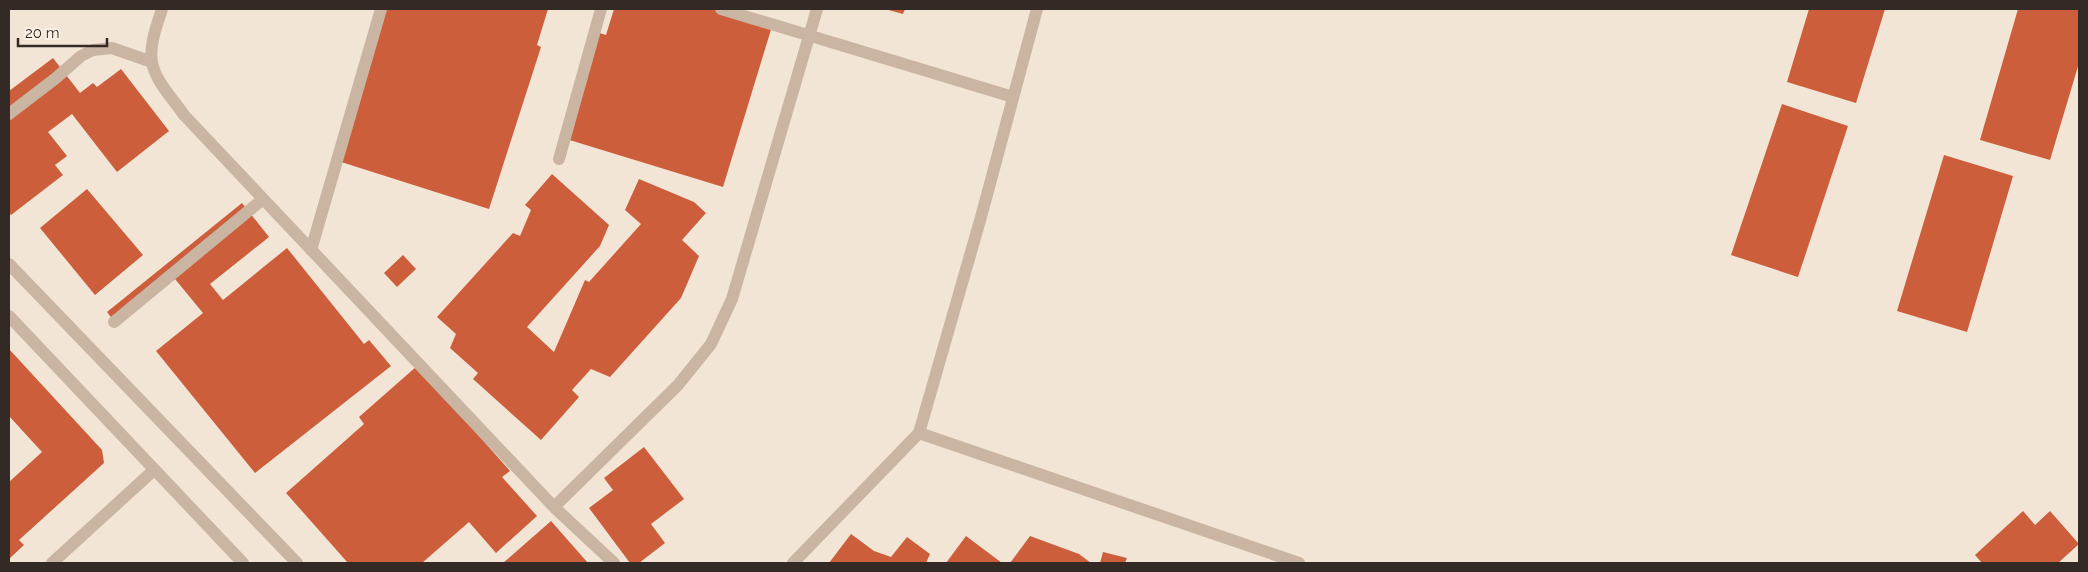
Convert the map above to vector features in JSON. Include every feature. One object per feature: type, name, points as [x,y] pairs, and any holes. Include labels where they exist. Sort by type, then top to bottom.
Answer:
[{"type":"street","points":[[162,9],[154,37],[152,62],[161,83],[184,115],[554,507],[614,563]]},
{"type":"street","points":[[311,250],[381,9]]},
{"type":"street","points":[[560,158],[601,9]]},
{"type":"street","points":[[721,9],[1013,97]]},
{"type":"street","points":[[554,507],[678,385],[711,344],[732,300],[817,9]]},
{"type":"street","points":[[793,563],[919,433],[1037,9]]},
{"type":"street","points":[[9,114],[81,56],[93,50],[112,48],[152,62]]},
{"type":"street","points":[[114,322],[263,199]]},
{"type":"street","points":[[9,264],[297,563]]},
{"type":"street","points":[[9,316],[243,563]]},
{"type":"street","points":[[919,433],[1299,563]]},
{"type":"street","points":[[52,563],[154,470]]},
{"type":"building","points":[[385,9],[548,9],[537,45],[541,47],[489,209],[338,161]]},
{"type":"building","points":[[614,9],[725,9],[773,23],[723,187],[563,138],[596,32],[606,35]]},
{"type":"building","points":[[885,9],[905,9],[903,14]]},
{"type":"building","points":[[1809,9],[1885,9],[1856,103],[1787,82]]},
{"type":"building","points":[[2018,9],[2079,9],[2079,63],[2050,160],[1980,140]]},
{"type":"building","points":[[53,58],[80,93],[93,83],[97,87],[121,69],[169,131],[117,172],[72,114],[48,132],[67,156],[55,165],[63,175],[11,215],[9,213],[9,91]]},
{"type":"building","points":[[1782,104],[1848,126],[1798,277],[1731,255]]},
{"type":"building","points":[[1944,155],[2013,176],[1967,332],[1897,311]]},
{"type":"building","points":[[552,174],[609,225],[600,246],[527,327],[554,352],[585,280],[589,282],[641,224],[625,210],[639,179],[694,202],[706,213],[682,240],[699,256],[681,298],[610,377],[591,369],[572,390],[579,397],[541,440],[473,379],[478,373],[450,348],[456,334],[437,317],[513,233],[520,236],[531,210],[525,205]]},
{"type":"building","points":[[87,189],[143,255],[95,295],[40,228]]},
{"type":"building","points":[[242,203],[269,237],[210,284],[223,300],[287,248],[364,344],[369,340],[391,366],[255,473],[156,351],[203,313],[175,279],[117,325],[107,312]]},
{"type":"building","points":[[403,255],[416,269],[397,287],[384,273]]},
{"type":"building","points":[[9,349],[102,450],[104,463],[19,540],[24,545],[9,559],[9,482],[42,452],[9,416]]},
{"type":"building","points":[[417,366],[510,471],[502,477],[537,516],[496,553],[469,522],[422,563],[348,563],[286,493],[364,424],[359,417]]},
{"type":"building","points":[[644,447],[684,499],[651,524],[665,543],[639,563],[630,563],[589,508],[613,490],[604,478]]},
{"type":"building","points":[[2023,511],[2035,525],[2050,511],[2079,544],[2058,563],[1982,563],[1975,555]]},
{"type":"building","points":[[551,521],[588,563],[503,563]]},
{"type":"building","points":[[851,534],[874,551],[891,557],[907,537],[930,554],[926,563],[829,563]]},
{"type":"building","points":[[966,536],[1002,563],[946,563]]},
{"type":"building","points":[[1030,536],[1079,554],[1091,563],[1010,563]]},
{"type":"building","points":[[1103,552],[1127,558],[1125,563],[1100,563]]}]
